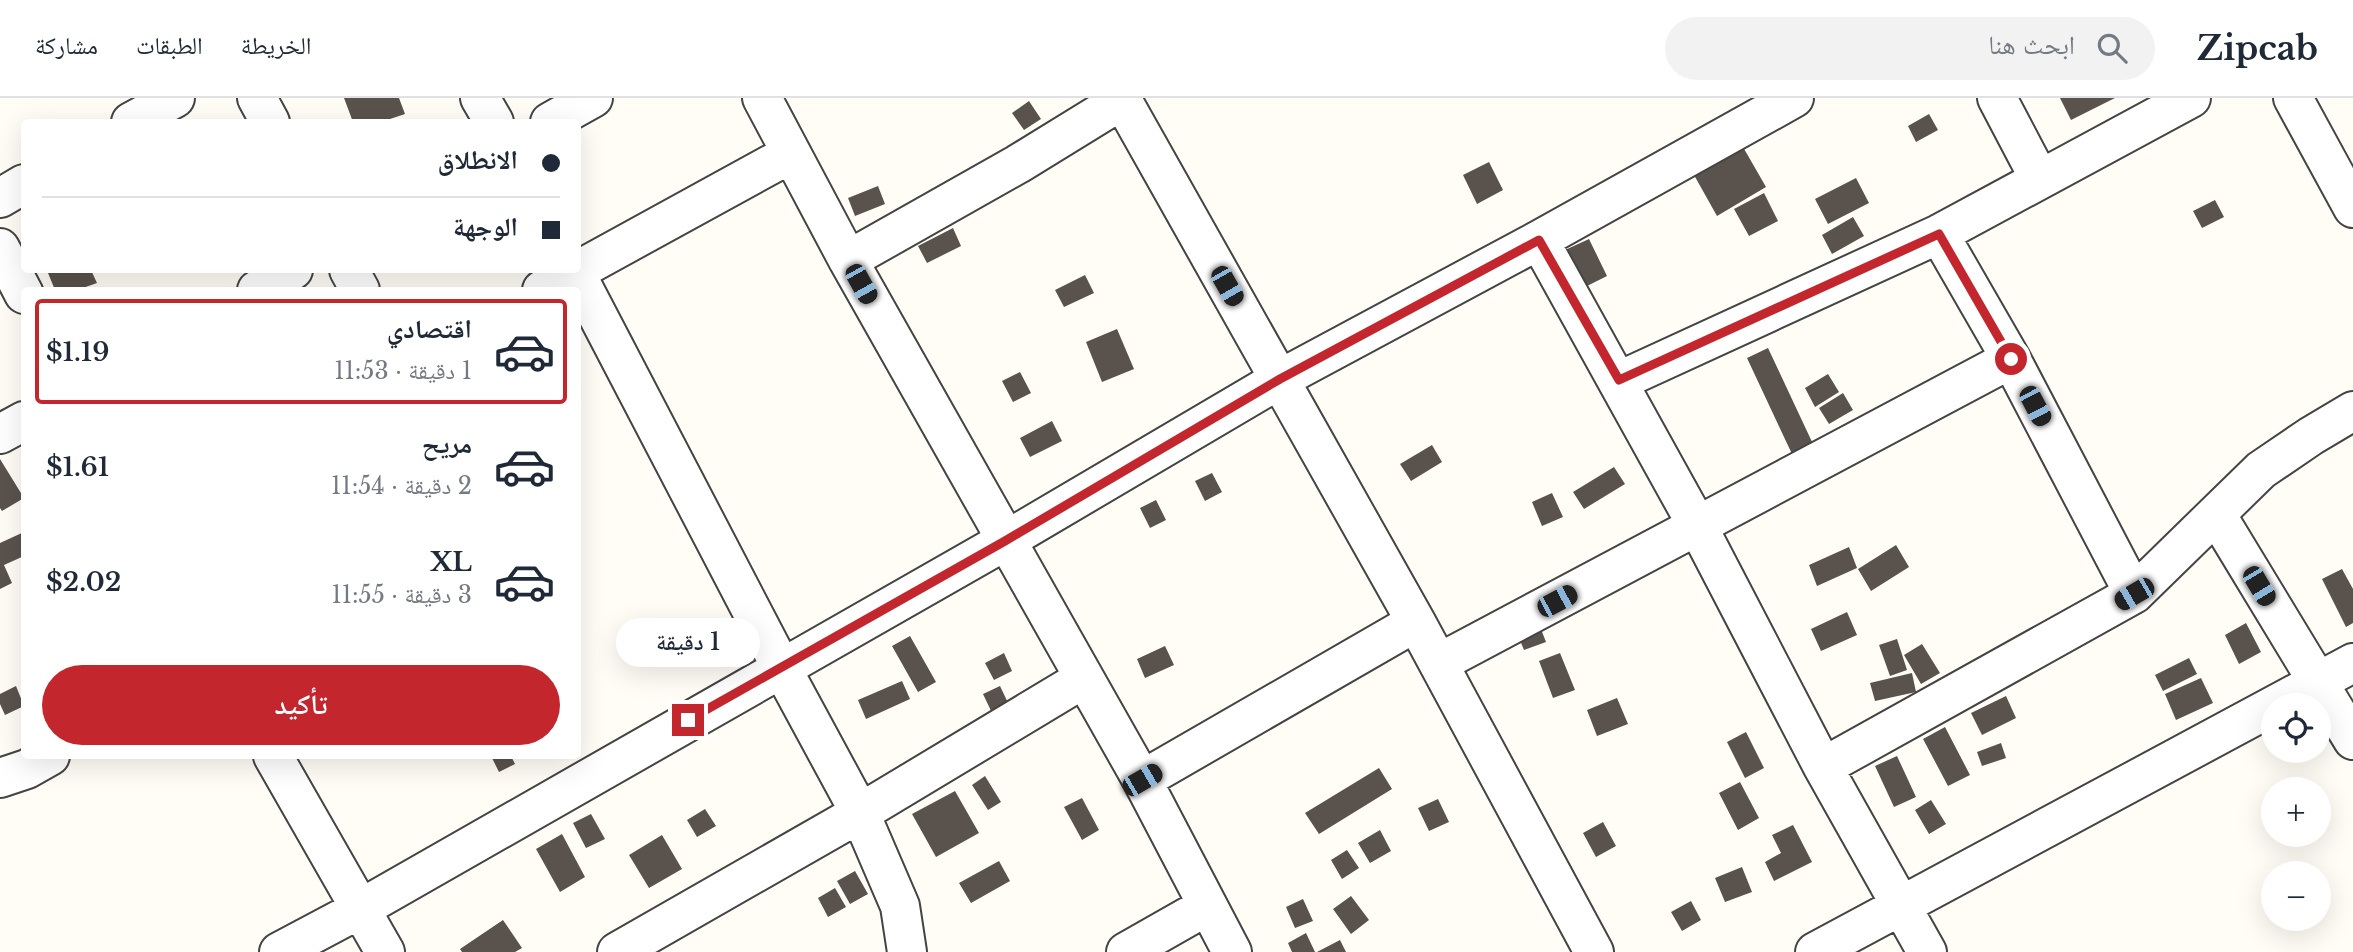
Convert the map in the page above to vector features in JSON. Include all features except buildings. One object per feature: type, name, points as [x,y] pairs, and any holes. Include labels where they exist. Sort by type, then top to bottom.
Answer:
[{"type":"street","points":[[136,119],[175,98]]},
{"type":"street","points":[[257,98],[268,119]]},
{"type":"street","points":[[481,98],[492,119]]},
{"type":"street","points":[[555,119],[593,98]]},
{"type":"street","points":[[762,98],[848,260],[1142,780],[1232,952]]},
{"type":"street","points":[[279,952],[360,909],[1005,541],[1280,379],[1539,240],[1794,98]]},
{"type":"street","points":[[1997,98],[2039,178]]},
{"type":"street","points":[[1619,380],[1939,234],[2191,98]]},
{"type":"street","points":[[2293,98],[2353,208]]},
{"type":"street","points":[[848,260],[1018,164],[1121,99],[1439,663],[1594,952]]},
{"type":"street","points":[[581,268],[790,154]]},
{"type":"street","points":[[0,198],[21,186]]},
{"type":"street","points":[[1939,234],[2011,359],[2134,594]]},
{"type":"street","points":[[1539,240],[1619,380],[1823,767],[1927,952]]},
{"type":"street","points":[[0,248],[21,288]]},
{"type":"street","points":[[262,287],[288,273]]},
{"type":"street","points":[[546,287],[571,273]]},
{"type":"street","points":[[576,273],[860,813],[900,906],[907,952]]},
{"type":"street","points":[[1439,663],[2011,359]]},
{"type":"street","points":[[1823,767],[2134,594],[2262,471],[2311,436],[2353,411]]},
{"type":"street","points":[[0,434],[21,423]]},
{"type":"street","points":[[2216,514],[2353,740]]},
{"type":"street","points":[[1142,780],[1416,622]]},
{"type":"street","points":[[1815,952],[2353,663]]},
{"type":"street","points":[[617,952],[860,813],[1083,679]]},
{"type":"street","points":[[0,778],[27,769],[45,759]]},
{"type":"street","points":[[275,759],[385,952]]},
{"type":"street","points":[[1126,952],[1207,906]]},
{"type":"route","points":[[688,720],[1005,541],[1280,379],[1539,240],[1619,380],[1939,234],[2011,359]]}]
